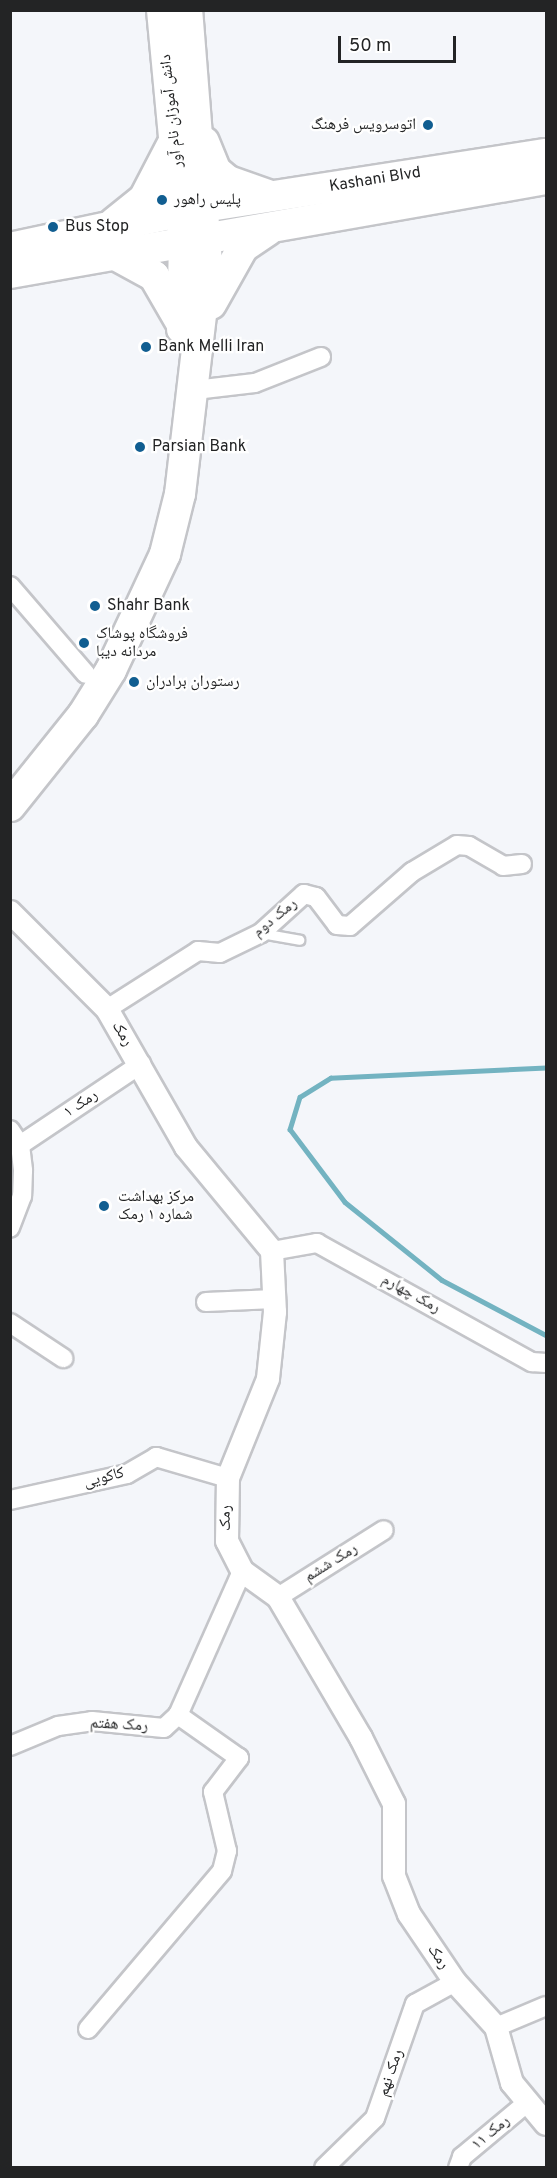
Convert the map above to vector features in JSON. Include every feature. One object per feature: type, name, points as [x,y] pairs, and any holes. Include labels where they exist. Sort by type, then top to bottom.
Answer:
[{"type":"main road","name":"دانش آموزان نام آور","points":[[162,10],[185,131],[195,240],[192,326]]},
{"type":"main road","name":"دانش آموزان نام آور","points":[[185,131],[187,10]]},
{"type":"main road","points":[[10,273],[112,241],[144,198],[185,131],[216,171],[274,211],[243,247],[192,326],[161,491],[146,548],[86,674],[10,775]]},
{"type":"main road","name":"Kashani Blvd","points":[[366,196],[546,154]]},
{"type":"main road","name":"Kashani Blvd","points":[[112,241],[192,210],[274,211],[366,196],[546,179]]},
{"type":"main road","name":"Kashani Blvd","points":[[112,241],[195,240],[274,211]]},
{"type":"main road","points":[[10,248],[112,241],[154,276],[192,326],[195,390],[180,495],[165,554],[141,613],[83,715],[10,806]]},
{"type":"street","points":[[195,390],[255,383],[321,357]]},
{"type":"street","points":[[10,586],[86,674]]},
{"type":"street","name":"رمک دوم","points":[[107,1009],[198,951],[219,953],[261,933],[304,894],[316,897],[337,925],[350,926],[412,872],[457,844],[470,846],[503,866],[522,864]]},
{"type":"street","name":"رمک","points":[[10,912],[107,1009],[141,1064],[186,1147],[272,1251],[274,1299],[268,1379],[228,1478],[227,1541],[242,1571],[278,1597],[394,1803],[394,1876],[409,1914],[455,1982],[496,2027],[512,2083],[546,2124]]},
{"type":"street","name":"رمک ۱","points":[[15,1137],[141,1064]]},
{"type":"street","points":[[10,1228],[22,1196],[15,1137]]},
{"type":"street","name":"رمک چهارم","points":[[272,1251],[318,1243],[532,1362],[546,1363]]},
{"type":"street","points":[[206,1302],[274,1299]]},
{"type":"street","points":[[10,1323],[63,1358]]},
{"type":"street","name":"کاکویی","points":[[10,1500],[127,1474],[156,1457],[228,1478]]},
{"type":"street","name":"رمک ششم","points":[[278,1597],[384,1530]]},
{"type":"street","points":[[88,2029],[222,1871],[227,1851],[213,1792],[239,1758],[178,1715],[242,1571]]},
{"type":"street","name":"رمک هفتم","points":[[10,1746],[58,1726],[92,1721],[164,1728],[178,1715]]},
{"type":"street","name":"رمک نهم","points":[[324,2168],[375,2118],[415,2004],[455,1982]]},
{"type":"street","points":[[496,2027],[546,2006]]},
{"type":"street","name":"رمک ۱۱","points":[[458,2168],[462,2157],[528,2102]]},
{"type":"lane","points":[[261,933],[299,940]]},
{"type":"waterway","points":[[546,1068],[331,1078],[300,1097],[290,1129],[345,1202],[442,1280],[546,1335]]},
{"type":"place","name":"اتوسرویس فرهنگ","points":[[428,125]]},
{"type":"place","name":"پلیس راهور","points":[[162,200]]},
{"type":"place","name":"Bus Stop","points":[[53,227]]},
{"type":"place","name":"Bank Melli Iran","points":[[146,347]]},
{"type":"place","name":"Parsian Bank","points":[[140,447]]},
{"type":"place","name":"Shahr Bank","points":[[95,606]]},
{"type":"place","name":"فروشگاه پوشاک مردانه دیبا","points":[[84,643]]},
{"type":"place","name":"رستوران برادران","points":[[134,682]]},
{"type":"place","name":"مرکز بهداشت شماره ۱ رمک","points":[[104,1206]]}]
